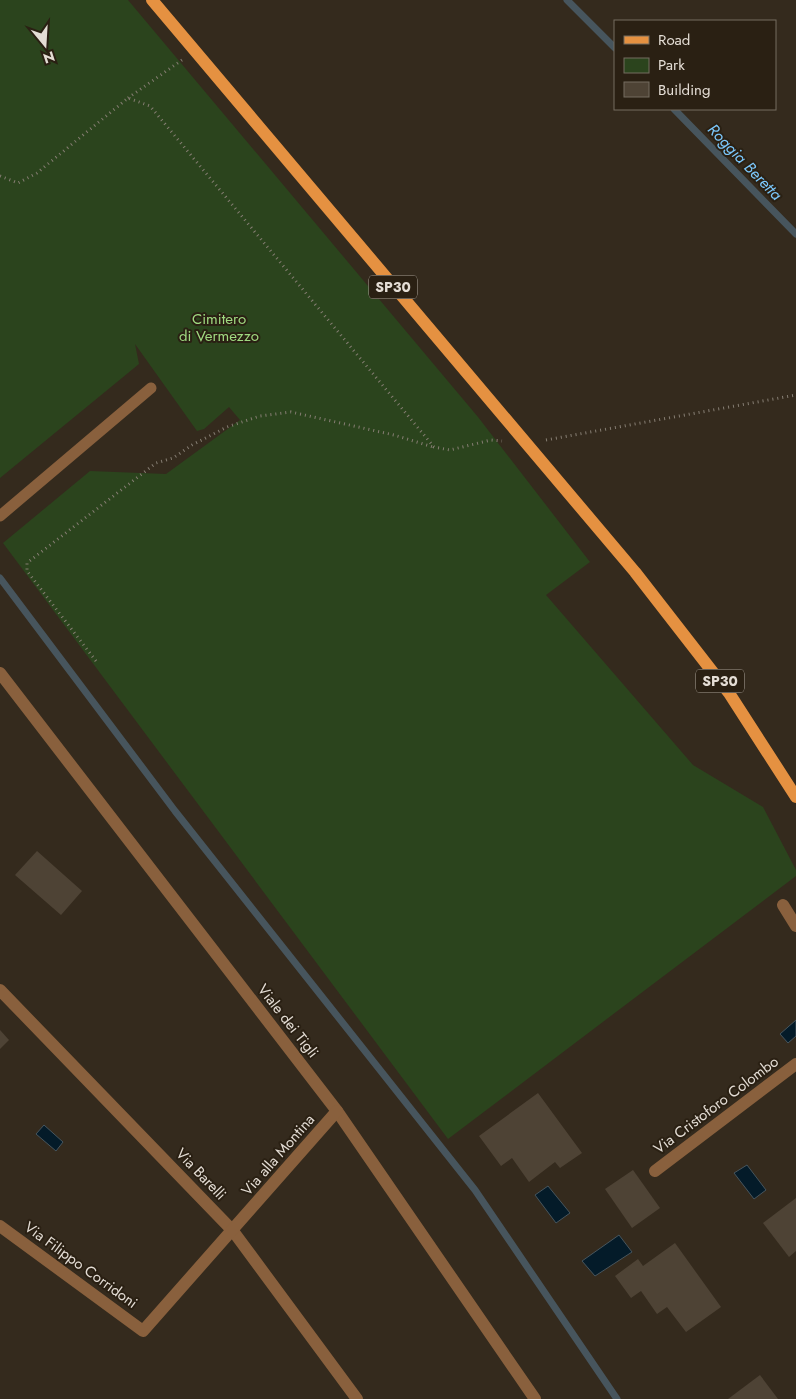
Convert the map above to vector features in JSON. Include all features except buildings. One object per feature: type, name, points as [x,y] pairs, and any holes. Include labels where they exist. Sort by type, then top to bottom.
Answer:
[{"type":"main road","name":"SP30","points":[[152,0],[634,572],[729,693],[796,797]]},
{"type":"street","name":"Viale dei Tigli","points":[[0,673],[337,1111],[535,1399]]},
{"type":"street","points":[[782,906],[796,926]]},
{"type":"street","name":"Via Barelli","points":[[0,990],[233,1231],[357,1399]]},
{"type":"street","name":"Via Cristoforo Colombo","points":[[655,1172],[796,1064]]},
{"type":"street","name":"Via alla Montina","points":[[143,1331],[337,1111]]},
{"type":"street","name":"Via Filippo Corridoni","points":[[0,1226],[143,1331]]},
{"type":"lane","points":[[0,516],[151,388]]},
{"type":"path","points":[[0,176],[18,183],[37,174],[128,98],[194,50]]},
{"type":"path","points":[[128,98],[150,106],[434,447]]},
{"type":"path","points":[[96,661],[27,571],[27,563],[156,464],[173,458],[192,445],[227,427],[260,416],[291,412],[394,435],[450,450],[491,440],[524,443],[796,395]]},
{"type":"green space","name":"Cimitero di Vermezzo","points":[[0,0],[128,0],[478,417],[590,562],[546,595],[693,765],[763,807],[796,870],[796,876],[448,1139],[3,543],[90,471],[166,474],[240,420],[229,407],[204,429],[197,431],[135,344],[139,364],[0,478]]},
{"type":"water","points":[[796,1020],[796,1036],[788,1043],[780,1034]]},
{"type":"water","points":[[44,1125],[63,1142],[56,1151],[36,1134]]},
{"type":"water","points":[[747,1165],[766,1190],[754,1199],[734,1173]]},
{"type":"water","points":[[548,1186],[570,1213],[556,1223],[535,1195]]},
{"type":"water","points":[[619,1235],[632,1252],[595,1276],[582,1261]]},
{"type":"waterway","name":"Roggia Beretta","points":[[567,0],[614,47]]},
{"type":"waterway","name":"Roggia Beretta","points":[[675,110],[796,234]]},
{"type":"waterway","points":[[0,578],[175,811],[475,1190],[617,1399]]}]
